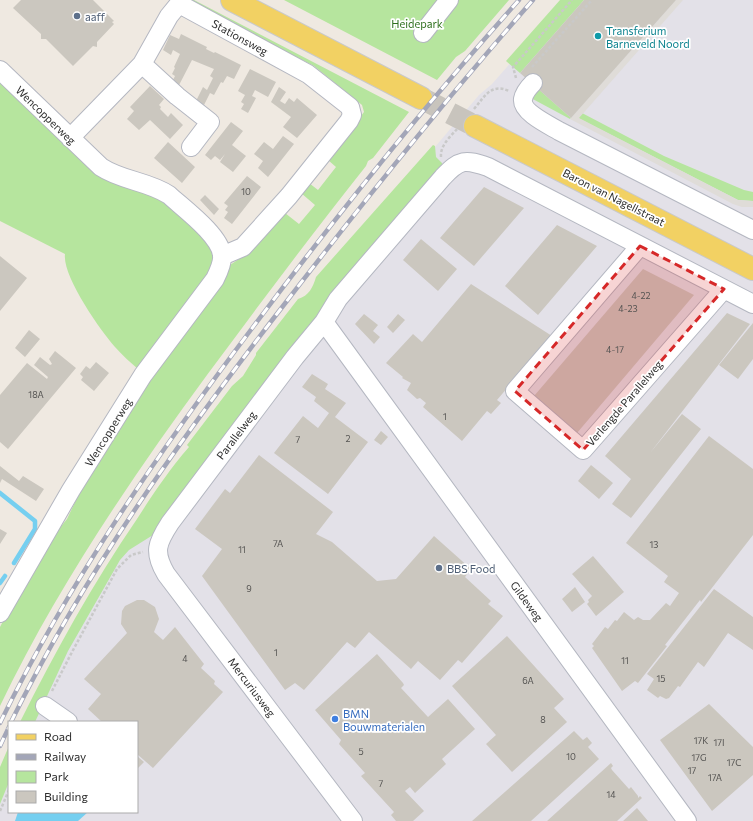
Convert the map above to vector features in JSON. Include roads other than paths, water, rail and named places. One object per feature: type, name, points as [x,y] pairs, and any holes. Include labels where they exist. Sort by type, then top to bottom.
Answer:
[{"type":"main road","points":[[232,0],[424,94],[256,0]]},
{"type":"main road","name":"Baron van Nagellstraat","points":[[753,258],[478,122],[753,269]]},
{"type":"street","points":[[423,33],[448,0]]},
{"type":"street","name":"Stationsweg","points":[[70,138],[142,64],[173,10],[178,6],[183,6],[308,74],[350,107],[352,115],[349,121],[294,190],[243,247],[222,256]]},
{"type":"street","points":[[142,64],[177,96],[210,122],[191,147]]},
{"type":"street","name":"Wencopperweg","points":[[0,70],[91,158],[111,173],[159,189],[168,195],[219,244],[222,256],[219,272],[215,279],[143,375],[71,490],[2,606]]},
{"type":"street","points":[[530,77],[523,98],[523,104],[527,110],[559,131],[753,230]]},
{"type":"street","name":"Parallelweg","points":[[157,550],[161,537],[170,523],[295,356],[324,322],[338,299],[444,177],[458,163],[465,161],[488,167],[640,246]]},
{"type":"street","points":[[640,246],[753,304]]},
{"type":"street","name":"Verlengde Parallelweg","points":[[640,246],[515,391],[583,450],[724,289]]},
{"type":"street","name":"Gildeweg","points":[[324,322],[687,821]]},
{"type":"street","name":"Mercuriusweg","points":[[157,550],[158,560],[166,574],[353,821]]},
{"type":"street","points":[[45,706],[67,721]]},
{"type":"water","points":[[18,813],[87,813],[78,821],[15,821]]},
{"type":"waterway","points":[[0,493],[35,521],[35,529],[14,563]]},
{"type":"waterway","points":[[0,583],[5,576]]},
{"type":"tunnel","points":[[421,98],[475,126]]},
{"type":"railway","points":[[0,723],[55,619],[85,569],[149,470],[183,422],[253,327],[349,202],[416,120],[519,0]]},
{"type":"railway","points":[[12,721],[70,612],[103,559],[136,507],[208,406],[283,306],[374,190],[468,75],[533,0]]},
{"type":"railway","points":[[0,746],[8,729]]},
{"type":"place","name":"aaff","points":[[77,16]]},
{"type":"place","name":"Transferium Barneveld Noord","points":[[598,36]]},
{"type":"place","name":"BBS Food","points":[[439,568]]},
{"type":"place","name":"BMN Bouwmaterialen","points":[[335,719]]},
{"type":"park label","name":"Heidepark","points":[[417,23]]}]
